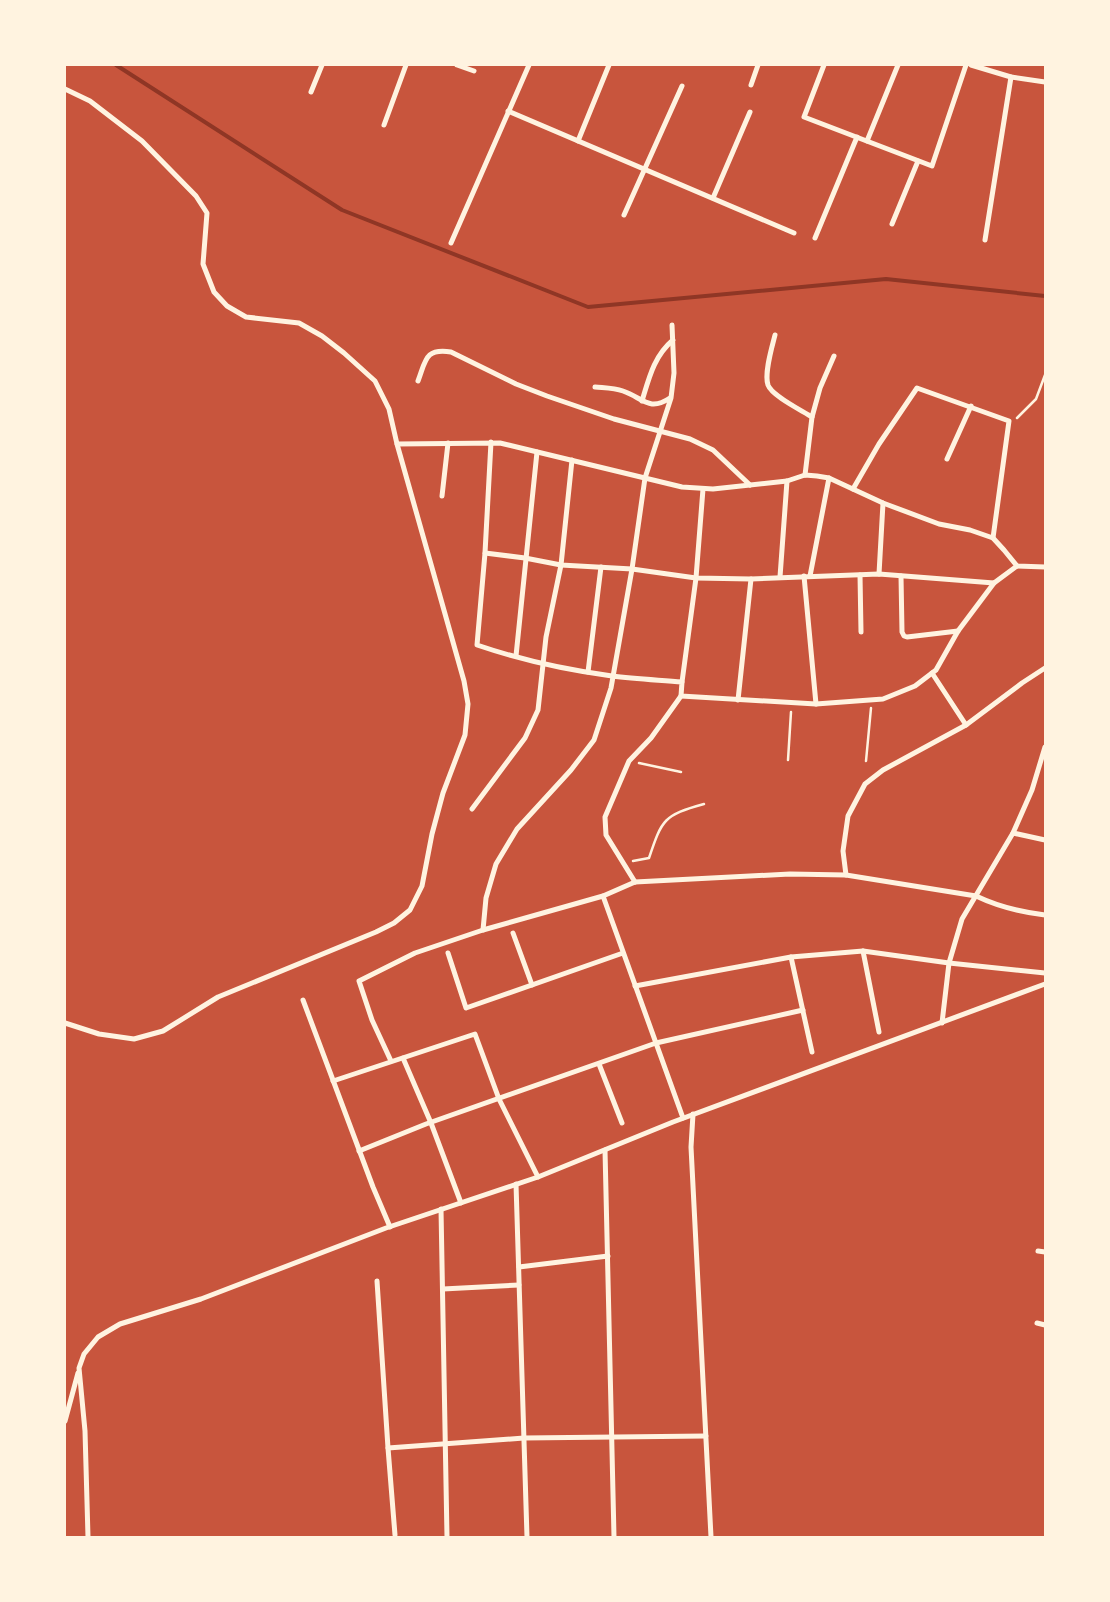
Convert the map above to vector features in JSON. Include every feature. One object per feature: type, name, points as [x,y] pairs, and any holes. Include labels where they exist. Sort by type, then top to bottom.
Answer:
[{"type":"street","points":[[311,92],[322,65]]},
{"type":"street","points":[[384,124],[406,65]]},
{"type":"street","points":[[457,65],[474,71]]},
{"type":"street","points":[[451,243],[529,65]]},
{"type":"street","points":[[578,141],[609,65]]},
{"type":"street","points":[[751,85],[758,65]]},
{"type":"street","points":[[824,65],[804,117],[932,166],[966,65]]},
{"type":"street","points":[[867,141],[898,65]]},
{"type":"street","points":[[971,65],[1011,77],[1045,82]]},
{"type":"street","points":[[985,240],[1011,77]]},
{"type":"street","points":[[624,215],[682,86]]},
{"type":"street","points":[[65,89],[90,100],[142,141],[196,196],[207,213],[204,264],[214,292],[227,306],[246,317],[299,323],[322,336],[375,381],[389,409],[397,444],[464,681],[468,704],[465,735],[443,794],[432,834],[422,886],[410,910],[394,923],[218,997],[163,1031],[134,1040],[99,1034],[65,1023]]},
{"type":"street","points":[[508,111],[794,232]]},
{"type":"street","points":[[713,198],[750,112]]},
{"type":"street","points":[[815,238],[857,138]]},
{"type":"street","points":[[892,224],[918,161]]},
{"type":"street","points":[[483,930],[486,898],[496,864],[517,829],[571,770],[594,740],[613,676],[632,569],[645,478],[671,398],[674,373],[672,324]]},
{"type":"street","points":[[775,335],[766,376],[768,386],[775,393],[812,416]]},
{"type":"street","points":[[642,402],[656,360],[665,346],[673,340]]},
{"type":"street","points":[[418,381],[428,356],[442,350],[451,352],[516,384],[547,396],[614,419],[690,439],[713,450],[750,485]]},
{"type":"street","points":[[805,475],[812,416],[820,388],[834,356]]},
{"type":"street","points":[[595,387],[612,388],[625,392],[642,402],[651,404],[661,404],[671,398]]},
{"type":"street","points":[[853,489],[917,388],[971,406],[1009,421],[992,538]]},
{"type":"street","points":[[947,459],[971,406]]},
{"type":"street","points":[[397,444],[491,442],[682,487],[703,489],[788,481],[805,475],[829,478],[883,503],[939,524],[970,530],[992,538],[1017,566]]},
{"type":"street","points":[[491,442],[485,553],[477,645],[543,664],[613,676],[682,682]]},
{"type":"street","points":[[442,496],[448,444]]},
{"type":"street","points":[[516,656],[537,452]]},
{"type":"street","points":[[472,809],[525,738],[538,710],[546,637],[561,564],[572,460]]},
{"type":"street","points":[[816,704],[807,576],[829,478]]},
{"type":"street","points":[[780,577],[788,481]]},
{"type":"street","points":[[635,882],[606,835],[604,818],[628,761],[651,738],[681,696],[696,578],[703,489]]},
{"type":"street","points":[[879,574],[883,503]]},
{"type":"street","points":[[485,553],[561,564],[632,569],[696,578],[751,579],[879,574],[994,583]]},
{"type":"street","points":[[681,696],[816,704],[882,699],[914,686],[936,670],[958,631],[994,583],[1017,566],[1045,566]]},
{"type":"street","points":[[588,672],[601,567]]},
{"type":"street","points":[[860,575],[861,632]]},
{"type":"street","points":[[901,576],[902,632],[904,636],[958,631]]},
{"type":"street","points":[[738,700],[751,579]]},
{"type":"street","points":[[846,875],[843,851],[848,816],[865,784],[883,770],[966,725],[1022,682],[1045,668]]},
{"type":"street","points":[[932,673],[966,725]]},
{"type":"street","points":[[942,1023],[949,963],[962,919],[1013,833],[1032,790],[1045,747]]},
{"type":"street","points":[[1013,833],[1045,840]]},
{"type":"street","points":[[391,1061],[372,1020],[359,980],[415,952],[483,930],[603,896],[635,882],[790,874],[846,875],[976,896],[995,905],[1017,911],[1045,915]]},
{"type":"street","points":[[603,896],[683,1118]]},
{"type":"street","points":[[513,933],[532,985]]},
{"type":"street","points":[[635,986],[792,957],[863,951],[949,963],[1045,973]]},
{"type":"street","points":[[863,951],[879,1032]]},
{"type":"street","points":[[448,953],[466,1008],[623,953]]},
{"type":"street","points":[[792,957],[812,1052]]},
{"type":"street","points":[[65,1421],[84,1354],[98,1337],[120,1324],[201,1299],[390,1227],[538,1178],[693,1114],[1045,984]]},
{"type":"street","points":[[303,1000],[332,1081],[390,1227]]},
{"type":"street","points":[[359,1151],[430,1122],[656,1044],[802,1010]]},
{"type":"street","points":[[332,1081],[475,1034],[499,1099],[538,1178]]},
{"type":"street","points":[[403,1058],[461,1202]]},
{"type":"street","points":[[599,1064],[622,1124]]},
{"type":"street","points":[[693,1114],[691,1147],[711,1537]]},
{"type":"street","points":[[605,1150],[614,1537]]},
{"type":"street","points":[[516,1184],[527,1537]]},
{"type":"street","points":[[441,1209],[447,1537]]},
{"type":"street","points":[[1038,1251],[1045,1252]]},
{"type":"street","points":[[519,1267],[608,1256]]},
{"type":"street","points":[[377,1281],[395,1535]]},
{"type":"street","points":[[443,1289],[519,1285]]},
{"type":"street","points":[[1037,1323],[1045,1325]]},
{"type":"street","points":[[79,1368],[85,1431],[88,1537]]},
{"type":"street","points":[[388,1448],[445,1442],[524,1438],[706,1436]]},
{"type":"path","points":[[1009,421],[1017,418],[1036,399],[1045,375]]},
{"type":"path","points":[[866,761],[872,700]]},
{"type":"path","points":[[788,760],[791,703]]},
{"type":"path","points":[[628,761],[681,772]]},
{"type":"path","points":[[624,863],[649,858],[662,825],[670,817],[678,811],[704,804]]},
{"type":"waterway","points":[[116,65],[342,210],[588,307],[886,279],[1045,296]]}]
